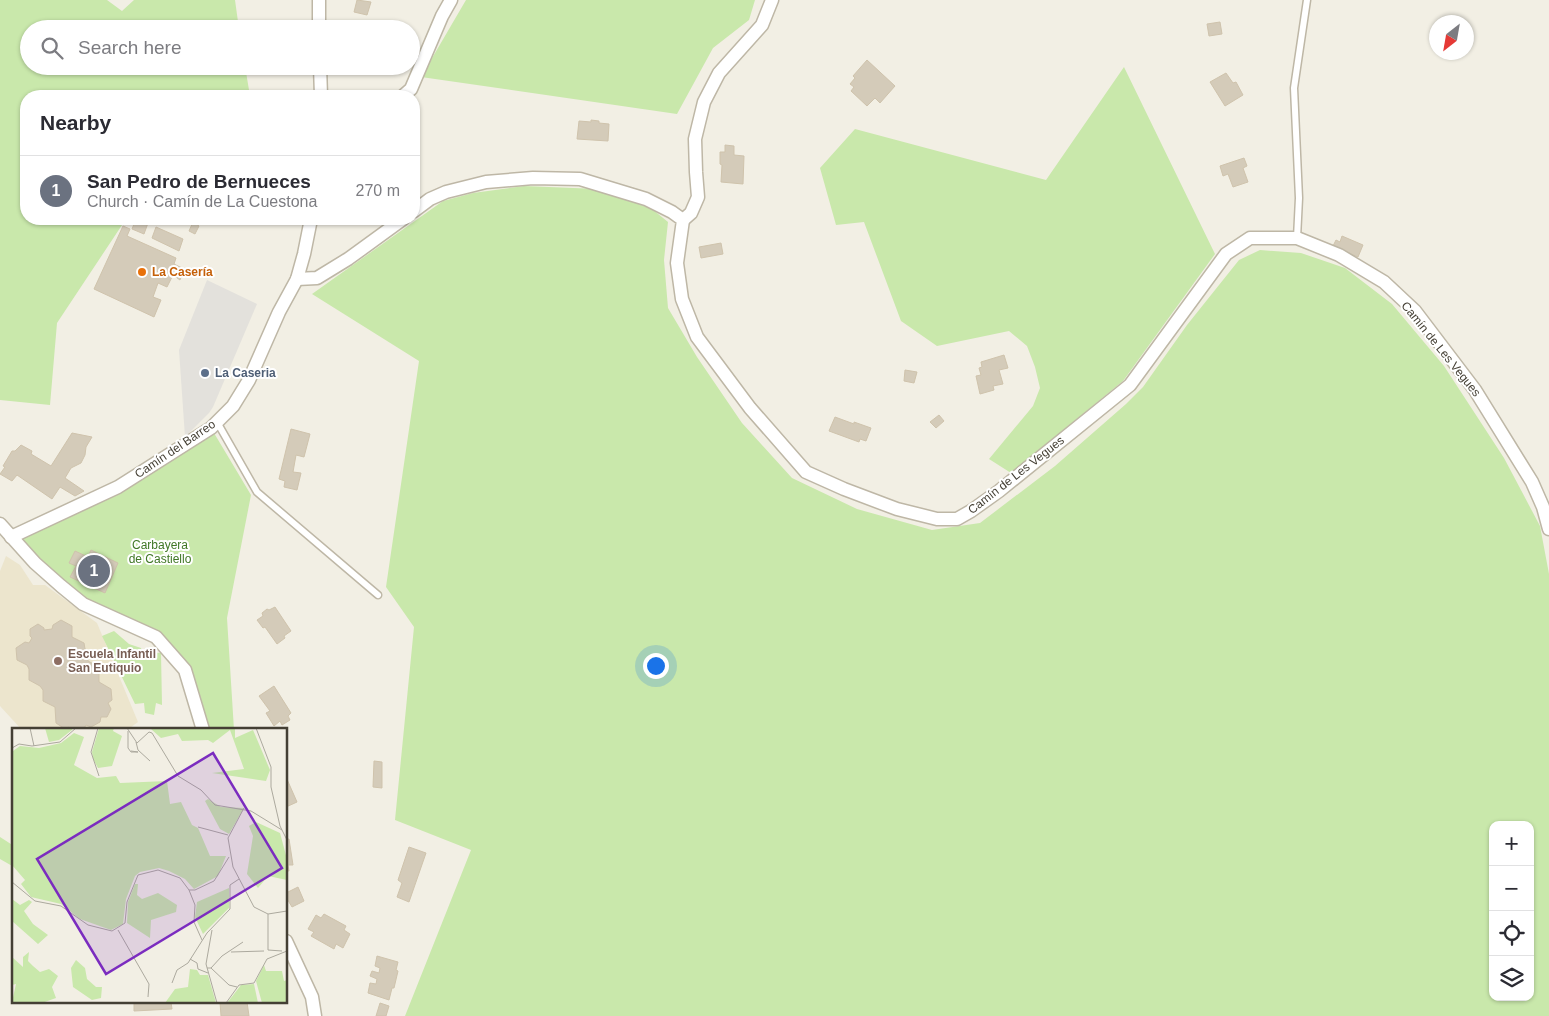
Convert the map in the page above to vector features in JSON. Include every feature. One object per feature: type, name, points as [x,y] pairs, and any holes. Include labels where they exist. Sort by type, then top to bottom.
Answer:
[{"type":"street","points":[[319,0],[319,20]]},
{"type":"street","points":[[420,68],[442,16],[451,0]]},
{"type":"street","points":[[420,206],[430,199],[446,192],[486,182],[533,178],[580,179],[646,199],[672,212],[683,220],[691,213],[698,197],[695,139],[704,102],[719,73],[762,25],[772,0]]},
{"type":"street","points":[[320,75],[321,90]]},
{"type":"street","points":[[410,90],[417,75]]},
{"type":"street","name":"Camín de Les Vegues","points":[[683,220],[677,263],[682,299],[697,337],[750,408],[806,472],[897,509],[937,519],[957,519],[971,511],[1130,385],[1226,254],[1250,238],[1297,238],[1339,255],[1384,282],[1414,312],[1476,390],[1532,482],[1543,507],[1549,529]]},
{"type":"street","name":"Camín del Barreo","points":[[11,537],[118,487],[211,428],[233,406],[249,380],[279,312],[297,279],[310,225]]},
{"type":"street","points":[[297,279],[317,278],[348,259],[394,225]]},
{"type":"street","points":[[0,524],[35,563],[83,604],[156,637],[185,670],[202,728]]},
{"type":"street","points":[[288,945],[312,997],[315,1016]]},
{"type":"lane","points":[[1297,238],[1299,198],[1294,88],[1307,0]]},
{"type":"lane","points":[[217,422],[257,492],[378,595]]},
{"type":"shaded area","name":"La Caseria","points":[[207,280],[257,304],[213,407],[185,437],[179,350]]},
{"type":"shaded area","points":[[6,556],[20,565],[33,585],[45,585],[97,623],[138,722],[130,728],[20,728],[0,706],[0,571]]},
{"type":"green space","points":[[0,0],[107,0],[122,11],[134,0],[235,0],[238,20],[20,20],[20,75],[246,75],[249,90],[20,90],[20,225],[122,225],[57,323],[50,405],[0,400]]},
{"type":"green space","points":[[466,0],[755,0],[749,20],[713,48],[677,114],[421,77]]},
{"type":"green space","points":[[1124,67],[1215,254],[1123,381],[1011,473],[989,459],[1033,406],[1040,388],[1027,346],[1009,331],[937,346],[901,321],[864,222],[836,225],[820,168],[855,129],[1046,180]]},
{"type":"green space","points":[[524,186],[598,189],[652,209],[668,222],[664,260],[668,308],[697,357],[742,423],[792,478],[857,509],[932,530],[980,523],[1055,466],[1126,404],[1143,387],[1187,325],[1239,260],[1260,250],[1301,253],[1345,268],[1392,304],[1444,366],[1504,458],[1540,526],[1549,574],[1549,1016],[405,1016],[471,850],[395,820],[414,627],[386,587],[419,361],[312,294],[409,225],[420,225],[420,217],[443,201],[473,193]]},
{"type":"green space","name":"Carbayera de Castiello","points":[[211,428],[251,495],[227,618],[234,728],[202,728],[185,670],[169,649],[83,604],[11,537],[118,487]]},
{"type":"green space","points":[[114,631],[129,644],[141,648],[142,652],[161,653],[162,705],[156,703],[154,715],[145,713],[144,703],[135,704],[102,636]]},
{"type":"green space","points":[[0,837],[12,845],[12,866],[0,859]]},
{"type":"building","points":[[357,0],[371,2],[367,15],[354,12]]},
{"type":"building","points":[[1220,22],[1222,34],[1209,36],[1207,24]]},
{"type":"building","points":[[867,60],[895,86],[880,103],[875,98],[867,106],[851,91],[854,87],[850,84],[855,78],[853,76]]},
{"type":"building","points":[[1226,73],[1233,83],[1236,82],[1243,95],[1225,106],[1210,82]]},
{"type":"building","points":[[591,120],[609,124],[608,141],[577,139],[579,121],[591,122]]},
{"type":"building","points":[[725,145],[734,146],[734,155],[744,156],[743,184],[721,182],[722,165],[720,164],[720,152],[725,152]]},
{"type":"building","points":[[1244,158],[1247,166],[1243,168],[1248,182],[1233,187],[1228,174],[1223,176],[1220,166]]},
{"type":"building","points":[[134,225],[147,225],[144,234],[132,229]]},
{"type":"building","points":[[192,225],[199,226],[195,234],[189,231]]},
{"type":"building","name":"La Casería","points":[[123,226],[130,229],[127,236],[176,258],[174,264],[184,269],[180,280],[173,275],[167,287],[158,283],[153,297],[161,300],[154,317],[94,289]]},
{"type":"building","points":[[156,227],[183,239],[179,251],[152,238]]},
{"type":"building","points":[[1342,236],[1363,245],[1358,257],[1333,246],[1336,240],[1340,242]]},
{"type":"building","points":[[721,243],[723,254],[701,258],[699,247]]},
{"type":"building","points":[[1004,355],[1008,368],[999,370],[1003,384],[993,386],[994,390],[980,394],[976,376],[981,375],[979,368],[982,367],[981,362]]},
{"type":"building","points":[[905,370],[917,372],[914,383],[904,381]]},
{"type":"building","points":[[939,415],[944,421],[936,428],[930,422]]},
{"type":"building","points":[[835,417],[871,428],[866,441],[860,439],[859,442],[829,431]]},
{"type":"building","points":[[291,429],[310,434],[304,457],[296,455],[293,472],[301,473],[297,490],[284,487],[285,481],[279,479]]},
{"type":"building","points":[[72,433],[92,437],[86,447],[81,463],[71,468],[65,478],[84,491],[75,496],[60,487],[52,499],[17,475],[12,481],[0,474],[12,451],[15,451],[21,445],[32,451],[31,454],[51,466]]},
{"type":"building","points":[[91,550],[118,563],[105,593],[70,577],[76,566],[69,563],[75,551],[88,557]]},
{"type":"building","points":[[275,607],[291,631],[277,644],[265,627],[263,628],[257,620],[263,616],[262,613],[267,609]]},
{"type":"building","points":[[61,620],[72,626],[72,637],[84,643],[88,661],[99,667],[99,682],[111,689],[112,700],[108,703],[111,709],[107,717],[101,717],[100,722],[91,727],[86,725],[84,728],[64,728],[56,723],[55,707],[43,701],[43,690],[40,686],[29,680],[27,665],[17,660],[16,648],[25,642],[29,643],[32,638],[30,636],[30,629],[38,624],[44,630],[52,629],[53,625]]},
{"type":"building","points":[[274,686],[291,713],[288,716],[290,720],[282,725],[280,721],[274,726],[266,713],[270,711],[259,696]]},
{"type":"building","points":[[374,761],[382,762],[382,788],[373,787]]},
{"type":"building","points":[[288,782],[297,802],[288,806]]},
{"type":"building","points":[[288,839],[289,839],[293,865],[288,865]]},
{"type":"building","points":[[409,847],[426,853],[409,902],[397,897],[402,883],[398,880]]},
{"type":"building","points":[[298,887],[304,901],[292,907],[288,900],[288,892]]},
{"type":"building","points":[[324,914],[346,926],[344,930],[350,934],[343,948],[336,944],[334,949],[311,936],[314,932],[308,929],[316,915],[321,918]]},
{"type":"building","points":[[377,956],[398,962],[394,988],[392,988],[389,1000],[368,993],[370,983],[376,984],[377,979],[370,976],[372,971],[379,973],[380,968],[375,966]]},
{"type":"building","points":[[380,1003],[389,1006],[386,1016],[376,1016]]},
{"type":"building","points":[[134,1004],[171,1004],[172,1009],[134,1011]]},
{"type":"building","points":[[220,1004],[247,1004],[249,1016],[221,1016]]},
{"type":"place","name":"La Casería","points":[[142,272]]},
{"type":"place","name":"La Caseria","points":[[205,373]]},
{"type":"place","name":"San Pedro de Bernueces","points":[[94,571]]},
{"type":"place","name":"Escuela Infantil San Eutiquio","points":[[58,661]]}]
